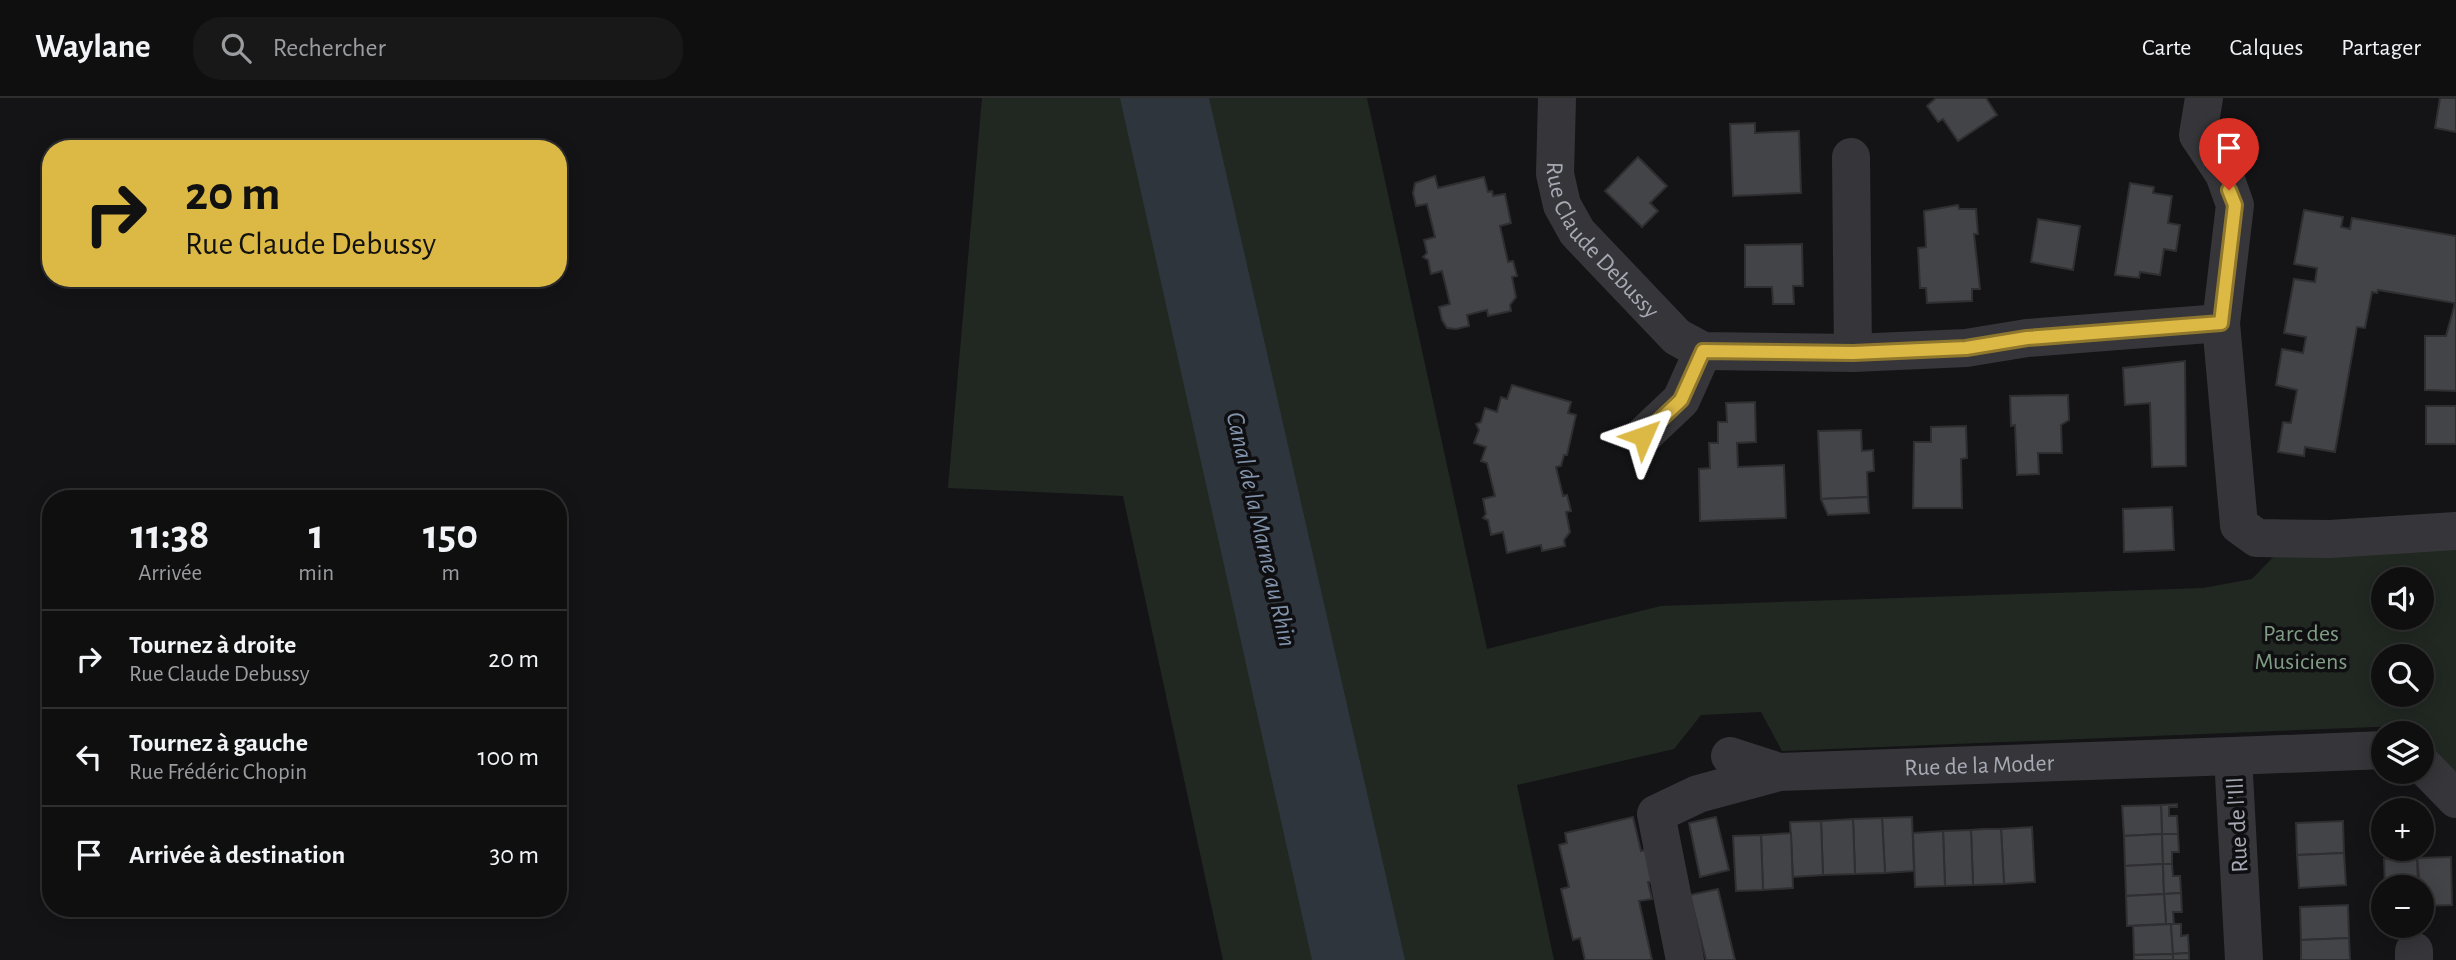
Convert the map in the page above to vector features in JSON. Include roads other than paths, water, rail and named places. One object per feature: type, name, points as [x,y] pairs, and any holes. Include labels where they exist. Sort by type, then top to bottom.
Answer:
[{"type":"street","name":"Rue Claude Debussy","points":[[1558,98],[1555,174],[1562,205],[1577,232],[1677,337],[1703,351]]},
{"type":"street","points":[[2204,98],[2198,135],[2224,174],[2235,205],[2221,323],[2239,525],[2257,538],[2330,539],[2456,531]]},
{"type":"street","points":[[1851,157],[1853,353]]},
{"type":"street","points":[[1643,436],[1681,400],[1703,351],[1853,353],[1966,348],[2027,338],[2221,323]]},
{"type":"street","name":"Rue de l'Ill","points":[[2244,960],[2233,756],[2371,751]]},
{"type":"street","name":"Rue de la Moder","points":[[1730,755],[1779,772],[2233,756]]},
{"type":"street","points":[[1685,960],[1656,814],[1698,794],[1779,772]]},
{"type":"street","points":[[2434,776],[2456,799]]},
{"type":"water","name":"Canal de la Marne au Rhin","points":[[1120,98],[1209,98],[1405,960],[1312,960]]},
{"type":"park label","name":"Parc des Musiciens","points":[[2301,647]]}]
